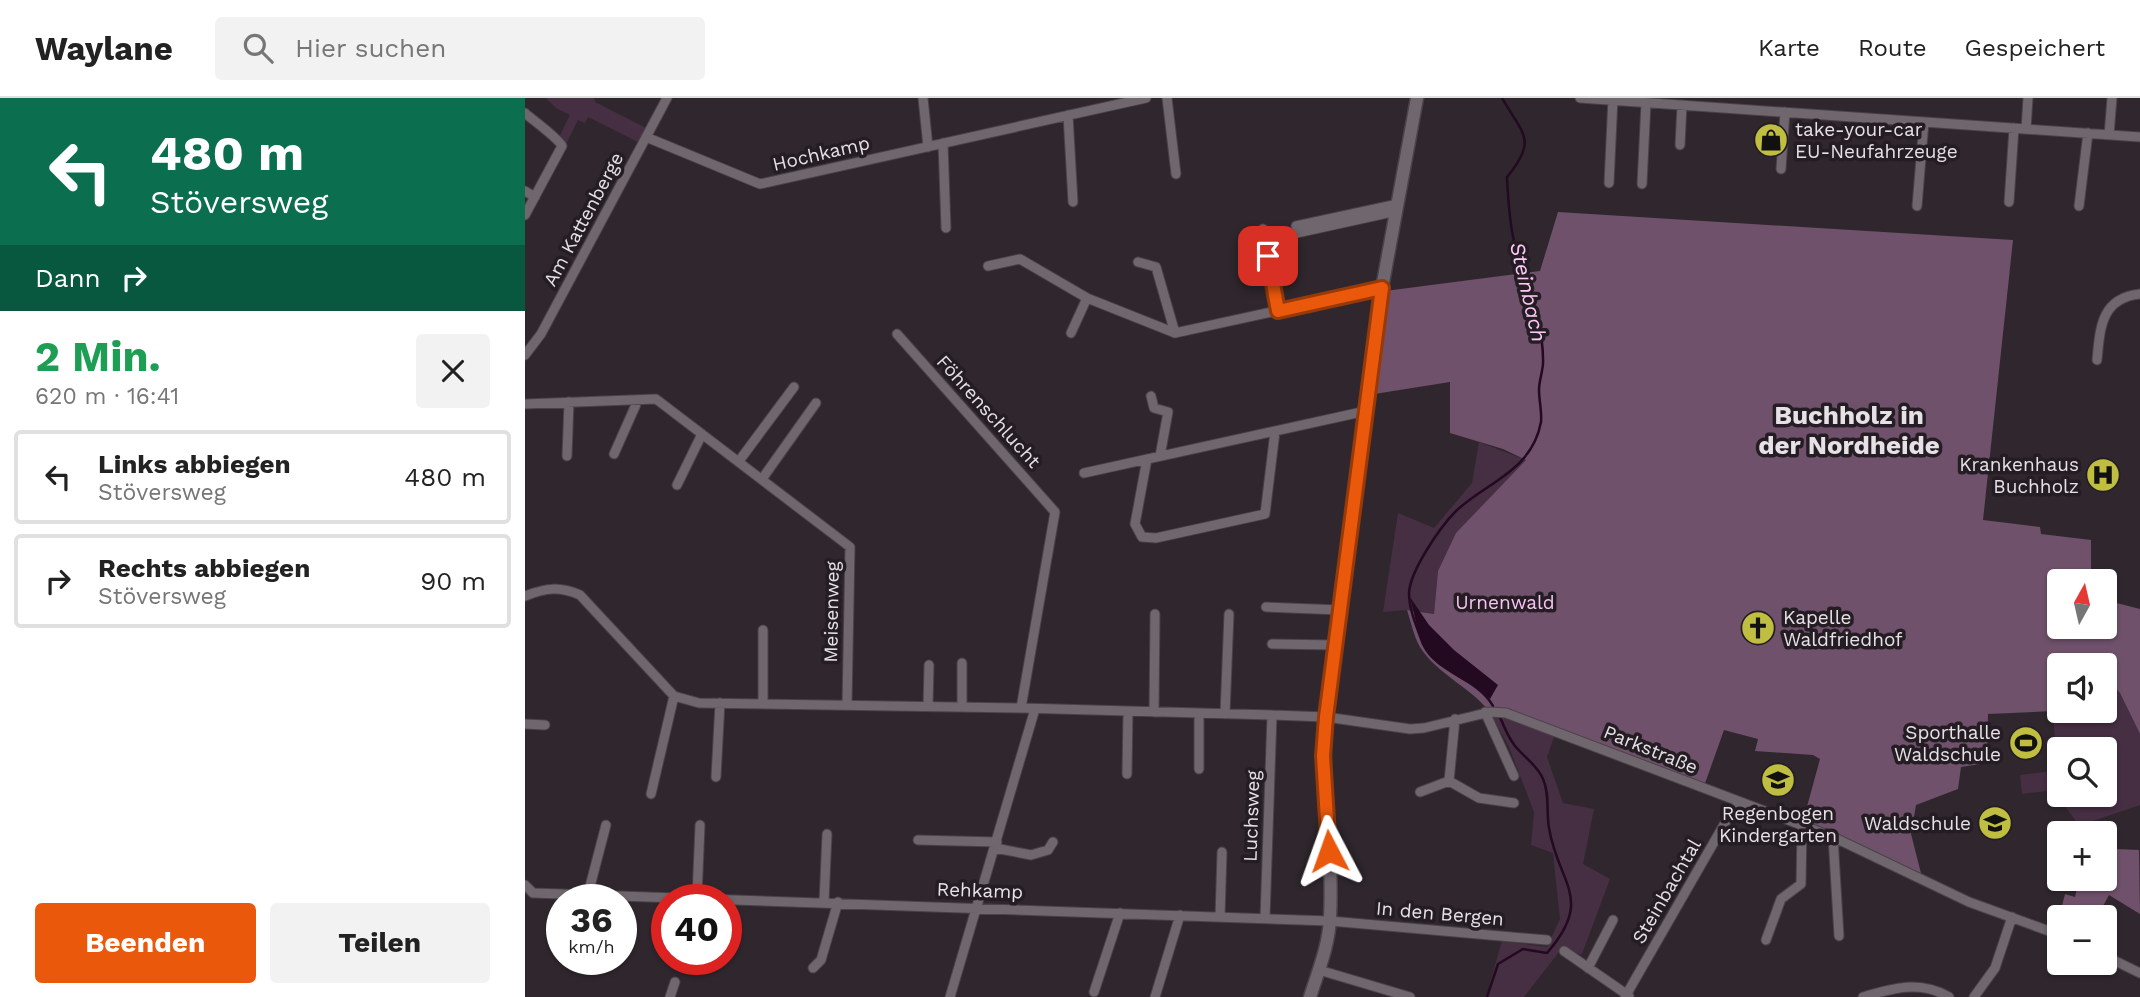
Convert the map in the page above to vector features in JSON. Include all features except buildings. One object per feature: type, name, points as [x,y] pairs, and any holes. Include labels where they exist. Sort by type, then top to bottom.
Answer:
[{"type":"street","name":"Am Kattenberge","points":[[525,355],[541,334],[667,98]]},
{"type":"street","points":[[923,98],[928,147]]},
{"type":"street","name":"Hochkamp","points":[[646,138],[760,184],[1146,98]]},
{"type":"street","points":[[1167,98],[1176,174]]},
{"type":"street","points":[[1310,997],[1330,921],[1323,756],[1326,717],[1382,288],[1417,98]]},
{"type":"street","points":[[1580,98],[2140,137]]},
{"type":"street","points":[[2026,129],[2028,98]]},
{"type":"street","points":[[2109,135],[2112,98]]},
{"type":"street","points":[[1609,183],[1613,99]]},
{"type":"street","points":[[1642,184],[1646,103]]},
{"type":"street","points":[[1680,145],[1682,105]]},
{"type":"street","points":[[1781,169],[1785,112]]},
{"type":"street","points":[[525,113],[545,132],[558,139],[562,146],[525,215]]},
{"type":"street","points":[[1069,115],[1073,202]]},
{"type":"street","points":[[1917,206],[1924,122]]},
{"type":"street","points":[[2009,202],[2014,128]]},
{"type":"street","points":[[2079,206],[2088,133]]},
{"type":"street","points":[[943,143],[946,228]]},
{"type":"street","points":[[525,191],[535,197]]},
{"type":"street","points":[[1296,229],[1397,207]]},
{"type":"street","points":[[1263,229],[1278,311]]},
{"type":"street","points":[[988,265],[1020,259],[1087,299],[1175,333],[1382,288]]},
{"type":"street","points":[[1139,262],[1156,267],[1175,333]]},
{"type":"street","points":[[2097,360],[2100,329],[2111,306],[2123,298],[2140,294]]},
{"type":"street","points":[[1071,333],[1087,299]]},
{"type":"street","name":"Föhrenschlucht","points":[[897,334],[1055,512],[1021,708]]},
{"type":"street","points":[[739,461],[794,387]]},
{"type":"street","points":[[1151,396],[1154,408],[1168,412],[1160,456]]},
{"type":"street","name":"Meisenweg","points":[[525,404],[656,399],[850,547],[847,705]]},
{"type":"street","points":[[614,454],[638,400]]},
{"type":"street","points":[[567,456],[569,402]]},
{"type":"street","points":[[762,479],[816,403]]},
{"type":"street","points":[[1084,473],[1366,411]]},
{"type":"street","points":[[1147,459],[1135,524],[1142,537],[1156,538],[1265,514],[1275,432]]},
{"type":"street","points":[[677,485],[702,434]]},
{"type":"street","points":[[525,596],[537,591],[563,588],[580,595],[674,696],[651,794]]},
{"type":"street","points":[[1266,607],[1340,610]]},
{"type":"street","points":[[1154,712],[1155,614]]},
{"type":"street","points":[[1225,714],[1229,614]]},
{"type":"street","points":[[763,629],[763,704]]},
{"type":"street","points":[[1272,644],[1335,645]]},
{"type":"street","points":[[962,663],[962,707]]},
{"type":"street","points":[[928,706],[929,664]]},
{"type":"street","name":"Parkstraße","points":[[674,696],[699,703],[1021,708],[1326,717],[1410,729],[1424,728],[1485,712],[1506,713],[1802,825],[1957,897],[2047,930]]},
{"type":"street","points":[[716,777],[720,703]]},
{"type":"street","points":[[950,997],[1035,709]]},
{"type":"street","points":[[1127,774],[1128,711]]},
{"type":"street","points":[[1485,712],[1514,776]]},
{"type":"street","points":[[1199,713],[1199,769]]},
{"type":"street","name":"Luchsweg","points":[[1265,918],[1272,715]]},
{"type":"street","points":[[1449,781],[1455,719]]},
{"type":"street","points":[[525,724],[545,726]]},
{"type":"street","points":[[1420,792],[1449,781]]},
{"type":"street","points":[[1449,781],[1479,798],[1514,803]]},
{"type":"street","name":"Steinbachtal","points":[[1627,996],[1737,802]]},
{"type":"street","points":[[590,884],[606,825]]},
{"type":"street","points":[[698,884],[700,825]]},
{"type":"street","points":[[1766,940],[1781,898],[1801,884],[1802,825]]},
{"type":"street","points":[[824,902],[827,834]]},
{"type":"street","points":[[1833,838],[1839,936]]},
{"type":"street","points":[[918,840],[996,845],[1031,855],[1048,850],[1053,842]]},
{"type":"street","points":[[1220,916],[1222,852]]},
{"type":"street","name":"Rehkamp","points":[[525,885],[533,892],[546,892]]},
{"type":"street","name":"Rehkamp","points":[[742,899],[1330,921]]},
{"type":"street","points":[[813,968],[821,960],[838,902]]},
{"type":"street","points":[[1094,992],[1120,913]]},
{"type":"street","points":[[1155,997],[1180,915]]},
{"type":"street","points":[[1974,997],[1995,968],[2012,918]]},
{"type":"street","points":[[1588,968],[1613,920]]},
{"type":"street","name":"In den Bergen","points":[[1330,921],[1547,940]]},
{"type":"street","points":[[1563,951],[1627,996]]},
{"type":"street","points":[[2117,962],[2140,973]]},
{"type":"street","points":[[1319,970],[1410,997]]},
{"type":"street","points":[[670,997],[675,982]]},
{"type":"street","points":[[1863,997],[1907,986],[1936,990],[1949,997]]},
{"type":"shaded area","points":[[546,98],[594,98],[595,102],[650,130],[642,144],[588,117],[585,123],[578,120],[566,144],[558,139],[570,115],[556,108]]},
{"type":"shaded area","points":[[1479,442],[1526,460],[1456,534],[1438,571],[1434,614],[1407,610],[1383,612],[1398,513],[1434,528],[1472,483]]},
{"type":"shaded area","points":[[1410,597],[1429,625],[1454,650],[1498,685],[1490,699],[1445,669],[1430,655],[1419,635]]},
{"type":"shaded area","points":[[2117,690],[2140,734],[2140,805],[2093,821],[2076,821],[2066,807],[2117,807],[2117,737],[2055,737],[2054,723],[2117,723]]},
{"type":"shaded area","points":[[1490,712],[1556,731],[1547,757],[1563,803],[1594,809],[1583,864],[1610,879],[1582,954],[1559,952],[1524,997],[1486,997],[1502,941],[1547,947],[1560,919],[1553,853],[1531,845],[1534,812],[1509,747]]},
{"type":"shaded area","points":[[2047,772],[2047,791],[2022,794],[2020,775]]},
{"type":"green space","name":"Urnenwald","points":[[1558,212],[2013,240],[1983,520],[2040,527],[2041,534],[2091,540],[2091,569],[2047,569],[2047,639],[2117,639],[2117,603],[2140,609],[2140,734],[2117,690],[2117,653],[2047,653],[2047,711],[1988,714],[1987,763],[1961,767],[1958,789],[1916,805],[1911,834],[1923,881],[1802,825],[1820,759],[1813,755],[1755,751],[1758,739],[1724,730],[1703,789],[1490,712],[1427,657],[1414,634],[1407,610],[1434,614],[1438,571],[1456,533],[1526,460],[1503,449],[1450,433],[1450,382],[1368,395],[1385,291],[1540,271]]},
{"type":"green space","points":[[2117,849],[2139,850],[2140,914],[2109,895],[2104,905],[2062,905],[2065,894],[2075,897],[2076,891],[2117,891]]},
{"type":"waterway","name":"Steinbach","points":[[1493,706],[1477,688],[1429,654],[1414,619],[1409,593],[1420,562],[1442,527],[1468,501],[1518,464],[1536,439],[1541,422],[1539,390],[1543,363],[1540,329],[1514,241],[1507,177],[1517,164],[1525,145],[1521,129],[1502,98]]},
{"type":"waterway","name":"Steinbach","points":[[1487,997],[1498,964],[1523,949],[1547,953],[1569,918],[1571,904],[1553,847],[1543,779],[1513,743],[1500,717]]},
{"type":"place","name":"take-your-car EU-Neufahrzeuge","points":[[1771,140]]},
{"type":"place","name":"Krankenhaus Buchholz","points":[[2103,475]]},
{"type":"place","name":"Kapelle Waldfriedhof","points":[[1758,628]]},
{"type":"place","name":"Sporthalle Waldschule","points":[[2026,743]]},
{"type":"place","name":"Regenbogen Kindergarten","points":[[1778,780]]},
{"type":"place","name":"Waldschule","points":[[1995,823]]},
{"type":"district","name":"Buchholz in der Nordheide","points":[[1849,430]]},
{"type":"route","points":[[1268,256],[1278,311],[1382,288],[1326,717],[1323,756],[1329,851]]}]
